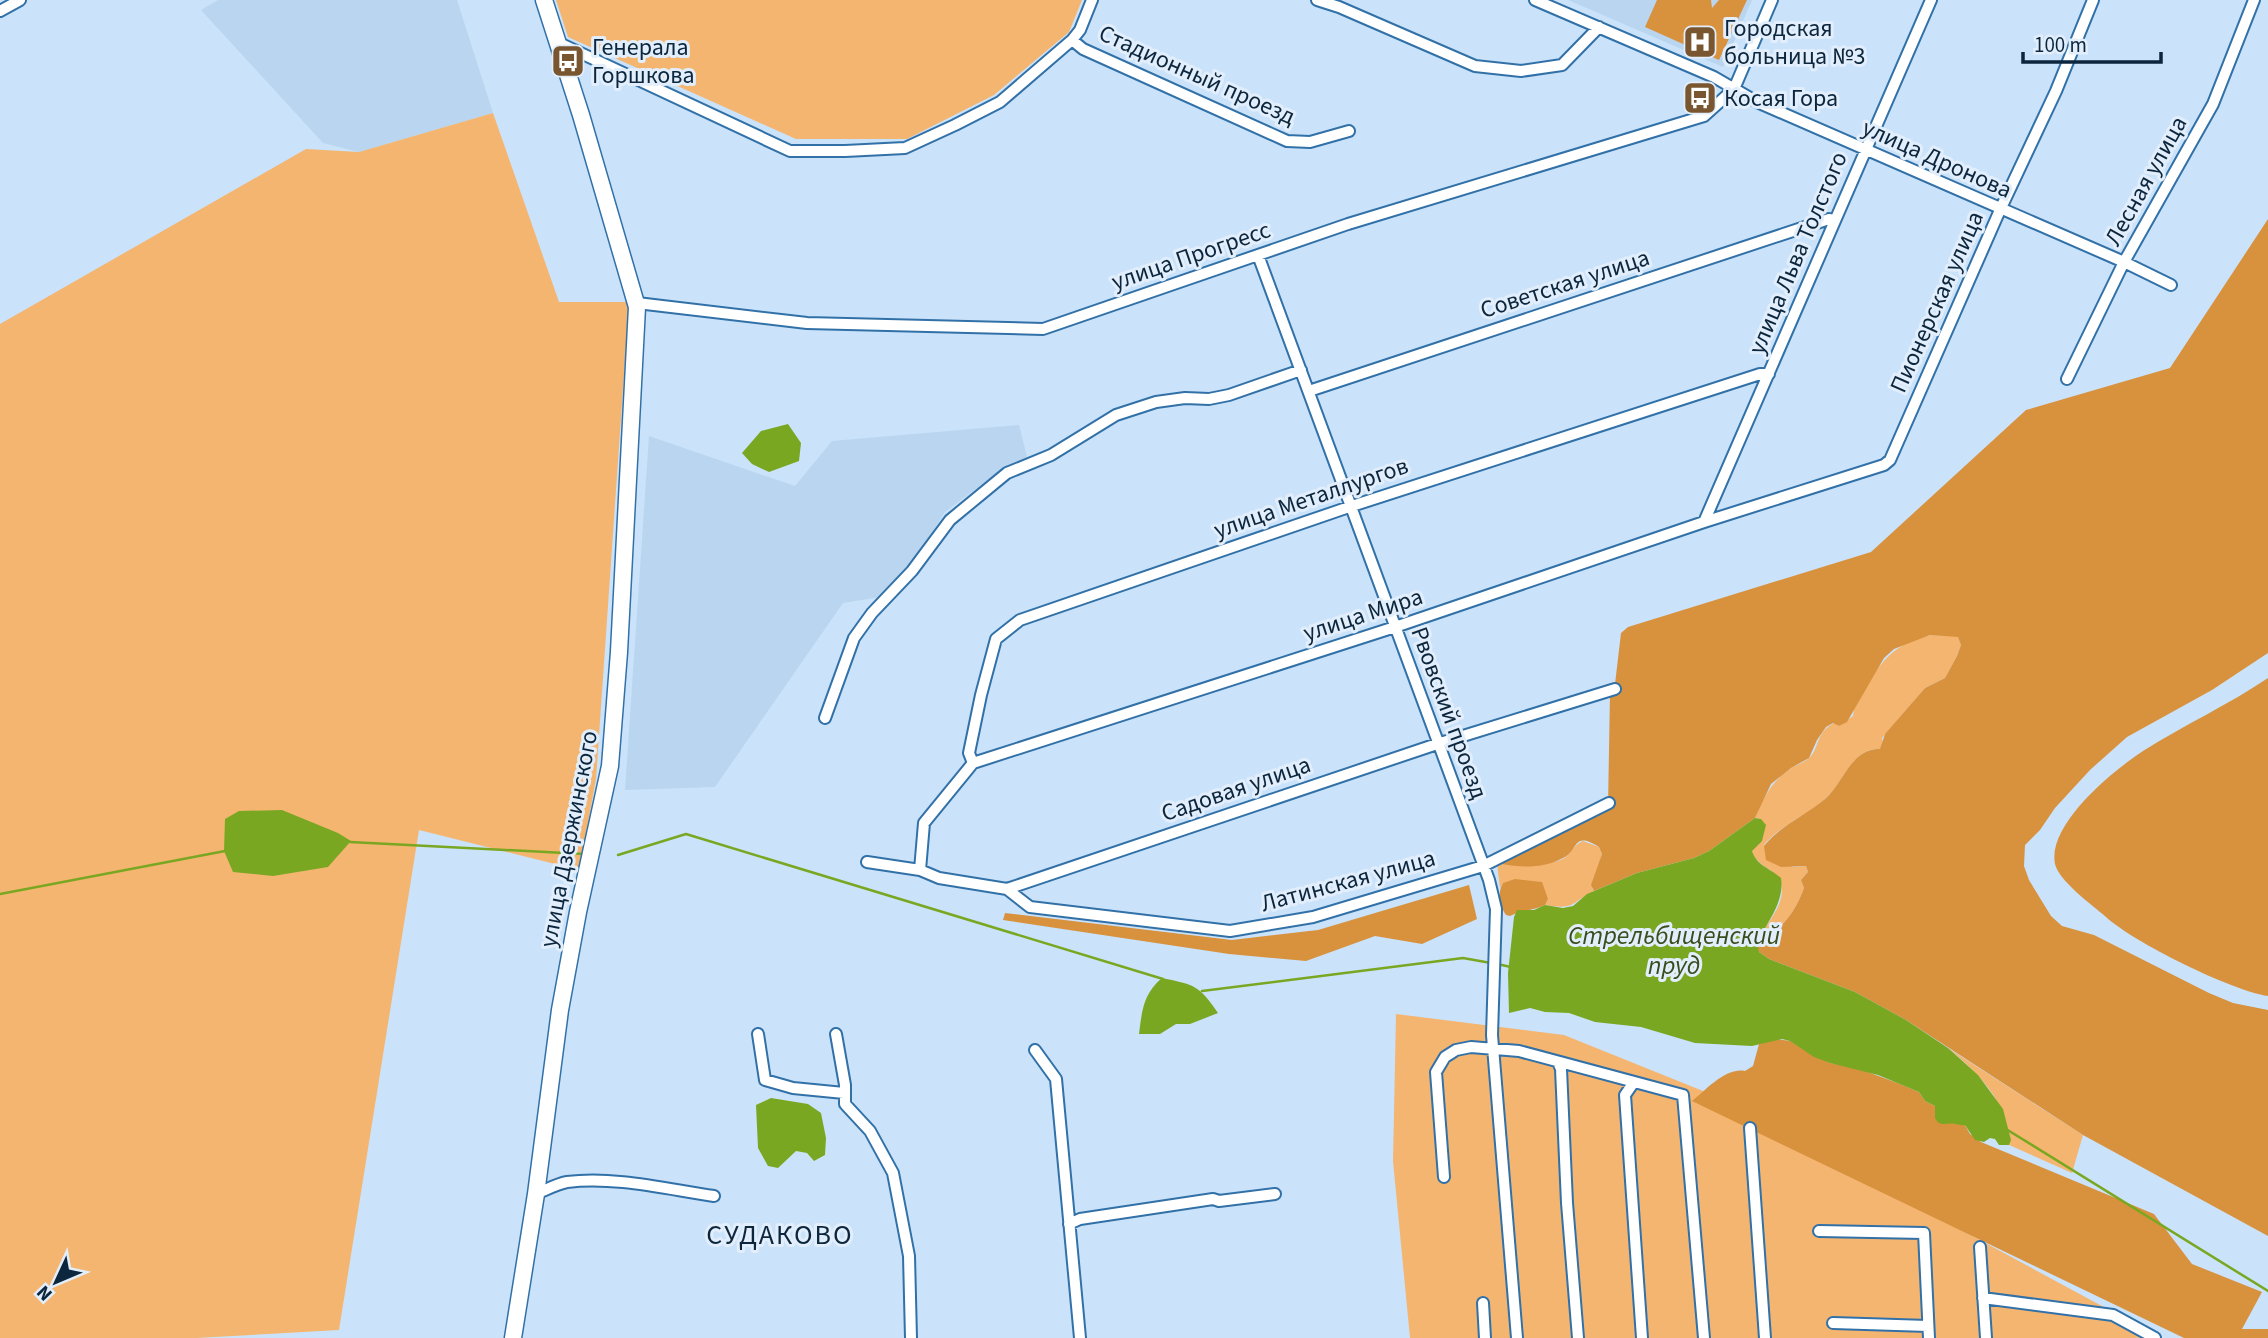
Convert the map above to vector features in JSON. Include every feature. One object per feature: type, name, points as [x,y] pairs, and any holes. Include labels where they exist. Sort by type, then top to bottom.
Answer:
[{"type":"street","points":[[0,11],[20,0]]},
{"type":"street","name":"улица Дзержинского","points":[[513,1338],[536,1194],[560,1010],[610,766],[614,734],[636,303],[544,0]]},
{"type":"street","points":[[557,41],[790,151],[905,148],[1000,102],[1072,40],[1080,30],[1093,0]]},
{"type":"street","points":[[1317,0],[1475,66],[1521,71],[1562,65],[1599,27]]},
{"type":"street","name":"улица Дронова","points":[[1535,0],[1705,73],[1757,102],[2171,285]]},
{"type":"street","points":[[1734,89],[1772,0]]},
{"type":"street","name":"улица Льва Толстого","points":[[1704,522],[1931,0]]},
{"type":"street","name":"Пионерская улица","points":[[1884,465],[1896,448],[2000,210],[2056,91],[2093,0]]},
{"type":"street","name":"Лесная улица","points":[[2067,379],[2124,262],[2213,104],[2255,0]]},
{"type":"street","name":"Стадионный проезд","points":[[1072,40],[1092,54],[1287,141],[1310,142],[1349,131]]},
{"type":"street","name":"улица Прогресс","points":[[636,303],[807,323],[1043,329],[1348,224],[1704,116],[1734,89]]},
{"type":"street","name":"Советская улица","points":[[1309,391],[1829,219],[1834,220]]},
{"type":"street","name":"Рвовский проезд","points":[[1258,255],[1352,506],[1483,866],[1496,909],[1492,1035],[1517,1338]]},
{"type":"street","points":[[825,718],[854,638],[872,613],[912,571],[950,520],[1007,472],[1051,456],[1115,415],[1156,402],[1185,398],[1209,399],[1301,370]]},
{"type":"street","name":"улица Металлургов","points":[[973,763],[969,753],[996,639],[1020,620],[1352,506],[1760,374],[1769,374]]},
{"type":"street","name":"улица Мира","points":[[973,763],[1884,465]]},
{"type":"street","name":"Садовая улица","points":[[867,862],[920,870],[939,878],[1007,889],[1437,744],[1615,689]]},
{"type":"street","points":[[920,870],[924,823],[973,763]]},
{"type":"street","name":"Латинская улица","points":[[1007,889],[1030,907],[1230,931],[1313,917],[1483,866],[1609,803]]},
{"type":"street","points":[[758,1034],[765,1080],[793,1088],[844,1093]]},
{"type":"street","points":[[836,1034],[845,1104],[870,1130],[893,1173],[909,1256],[911,1338]]},
{"type":"street","points":[[1444,1177],[1436,1072],[1446,1057],[1455,1050],[1471,1047],[1519,1051],[1683,1095],[1704,1338]]},
{"type":"street","points":[[1035,1050],[1056,1079],[1080,1338]]},
{"type":"street","points":[[1558,1062],[1561,1069],[1567,1203],[1578,1338]]},
{"type":"street","points":[[1634,1082],[1625,1095],[1642,1338]]},
{"type":"street","points":[[1750,1128],[1765,1338]]},
{"type":"street","points":[[536,1194],[557,1184],[606,1181],[714,1195]]},
{"type":"street","points":[[1069,1224],[1080,1219],[1213,1199],[1219,1201],[1275,1194]]},
{"type":"street","points":[[1819,1231],[1924,1233],[1929,1338]]},
{"type":"street","points":[[1980,1247],[1986,1338]]},
{"type":"street","points":[[1983,1298],[2113,1315],[2155,1338]]},
{"type":"street","points":[[1483,1303],[1485,1338]]},
{"type":"street","points":[[1833,1323],[1928,1326]]},
{"type":"shaded area","points":[[218,0],[457,0],[493,113],[359,152],[323,143],[201,10]]},
{"type":"shaded area","points":[[556,0],[1082,0],[1069,32],[994,95],[907,139],[796,139],[568,37]]},
{"type":"shaded area","name":"Городская больница №3","points":[[1568,0],[1752,0],[1723,67]]},
{"type":"shaded area","name":"Городская больница №3","points":[[1657,0],[1711,0],[1712,8],[1719,0],[1747,0],[1719,60],[1645,27]]},
{"type":"shaded area","points":[[493,113],[559,302],[629,302],[596,779],[579,870],[419,830],[339,1330],[196,1338],[0,1338],[0,324],[306,149],[359,152]]},
{"type":"shaded area","points":[[2268,219],[2268,653],[2212,690],[2127,737],[2090,770],[2025,845],[2024,866],[2029,880],[2051,916],[2062,926],[2094,935],[2233,1003],[2268,1010],[2268,1236],[2083,1135],[1906,1020],[1855,992],[1769,959],[1759,952],[1757,947],[1779,928],[1796,906],[1804,888],[1801,880],[1808,872],[1806,866],[1781,867],[1766,860],[1764,846],[1778,832],[1825,799],[1862,754],[1880,749],[1885,734],[1925,688],[1945,678],[1961,645],[1958,637],[1930,635],[1894,649],[1884,658],[1847,722],[1839,726],[1833,723],[1826,727],[1809,758],[1771,784],[1755,818],[1709,851],[1694,858],[1637,873],[1594,891],[1591,885],[1602,854],[1599,847],[1590,842],[1580,841],[1568,855],[1541,865],[1510,865],[1502,864],[1502,861],[1608,807],[1610,694],[1615,684],[1621,633],[1628,627],[1871,552],[2026,410],[2170,368]]},
{"type":"shaded area","points":[[1019,425],[1027,457],[1008,465],[945,512],[918,555],[880,597],[843,603],[715,787],[625,790],[649,436],[795,486],[832,441]]},
{"type":"shaded area","points":[[1931,635],[1958,636],[1961,645],[1945,678],[1925,688],[1882,738],[1883,745],[1880,749],[1863,753],[1829,795],[1764,845],[1793,867],[1806,866],[1808,872],[1801,880],[1804,888],[1791,914],[1757,947],[1777,909],[1782,893],[1779,879],[1759,862],[1752,852],[1761,819],[1755,818],[1765,797],[1783,774],[1809,758],[1828,727],[1834,723],[1839,726],[1853,716],[1868,683],[1884,661],[1903,645]]},
{"type":"shaded area","points":[[2268,678],[2268,996],[2208,975],[2160,952],[2119,927],[2063,878],[2055,864],[2055,848],[2061,832],[2072,816],[2116,771],[2174,732]]},
{"type":"shaded area","points":[[1583,841],[1599,847],[1602,854],[1592,888],[1594,891],[1572,904],[1562,907],[1545,905],[1548,899],[1503,883],[1500,888],[1497,864],[1502,861],[1548,864],[1563,859]]},
{"type":"shaded area","points":[[1515,879],[1542,882],[1548,899],[1545,905],[1506,915],[1501,904],[1500,891],[1503,883]]},
{"type":"shaded area","points":[[1469,885],[1477,919],[1422,944],[1375,936],[1306,961],[1229,954],[1003,920],[1005,913],[1232,940],[1318,930]]},
{"type":"shaded area","points":[[1396,1014],[1564,1035],[1708,1093],[2161,1338],[1410,1338],[1393,1161]]},
{"type":"shaded area","points":[[1776,1039],[1790,1041],[1830,1063],[1857,1068],[1919,1092],[1925,1101],[1935,1106],[1935,1118],[1965,1125],[1970,1134],[1981,1142],[2154,1214],[2192,1264],[2262,1292],[2242,1329],[2268,1329],[2268,1338],[2184,1338],[1692,1101],[1724,1076],[1731,1072],[1745,1071],[1753,1066],[1759,1044]]},
{"type":"shaded area","points":[[1948,1048],[2083,1135],[2072,1173],[2009,1145],[2010,1139],[2002,1112],[1991,1091]]},
{"type":"water","points":[[788,424],[801,443],[799,461],[769,472],[752,464],[742,453],[761,431]]},
{"type":"water","points":[[282,810],[351,841],[328,867],[273,876],[233,872],[224,851],[225,819],[239,811]]},
{"type":"water","name":"Стрельбищенский пруд","points":[[1755,818],[1761,819],[1766,825],[1762,841],[1752,851],[1754,856],[1781,878],[1779,901],[1761,937],[1759,952],[1769,959],[1855,992],[1906,1020],[1948,1048],[1978,1075],[2003,1109],[2011,1140],[2009,1145],[1999,1145],[1995,1139],[1990,1138],[1984,1142],[1975,1140],[1965,1125],[1941,1124],[1935,1118],[1935,1106],[1925,1101],[1919,1092],[1878,1075],[1814,1057],[1790,1041],[1782,1039],[1752,1046],[1695,1043],[1641,1027],[1595,1022],[1569,1013],[1530,1008],[1509,1013],[1508,973],[1517,910],[1534,910],[1545,905],[1563,908],[1573,906],[1587,894],[1637,873],[1694,858],[1709,851]]},
{"type":"water","points":[[1162,978],[1182,982],[1201,991],[1218,1013],[1190,1024],[1176,1024],[1160,1034],[1139,1034],[1147,997]]},
{"type":"water","points":[[771,1098],[808,1104],[821,1113],[826,1138],[825,1155],[814,1161],[807,1153],[796,1151],[778,1168],[768,1166],[758,1148],[756,1105]]},
{"type":"waterway","points":[[618,855],[686,834],[1163,979]]},
{"type":"waterway","points":[[350,842],[584,854]]},
{"type":"waterway","points":[[0,894],[225,851]]},
{"type":"waterway","points":[[1202,991],[1463,958],[1491,963]]},
{"type":"waterway","points":[[1497,964],[1511,967]]},
{"type":"waterway","points":[[2006,1129],[2268,1291]]},
{"type":"place","name":"Городская больница №3","points":[[1700,42]]},
{"type":"place","name":"Генерала Горшкова","points":[[568,61]]},
{"type":"place","name":"Косая Гора","points":[[1700,98]]},
{"type":"district","name":"СУДАКОВО","points":[[780,1235]]}]
